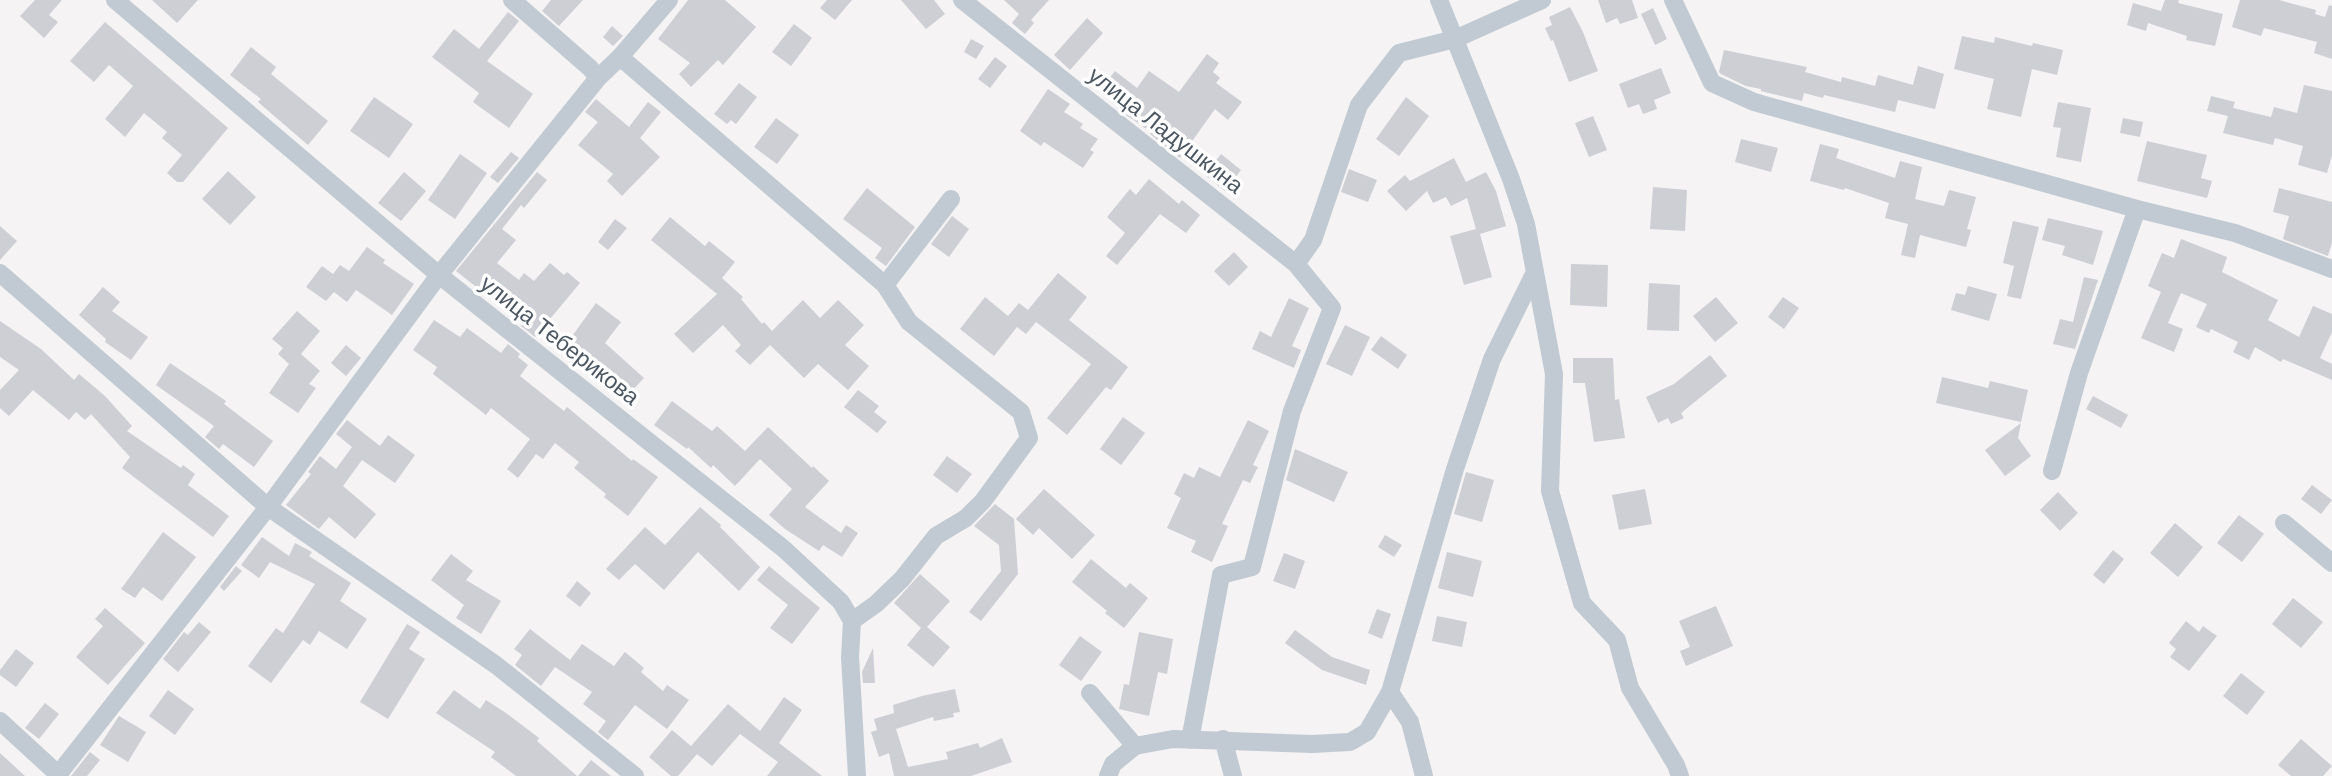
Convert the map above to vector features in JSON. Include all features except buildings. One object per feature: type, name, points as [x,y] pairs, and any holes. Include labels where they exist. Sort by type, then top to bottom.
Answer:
[{"type":"street","name":"улица Теберикова","points":[[115,0],[439,275],[784,549],[841,602],[852,621]]},
{"type":"street","points":[[512,0],[598,78]]},
{"type":"street","points":[[0,721],[59,775],[268,507],[439,275],[598,78],[620,57],[669,0]]},
{"type":"street","name":"улица Ладушкина","points":[[962,0],[1296,264],[1332,308],[1292,411],[1252,566],[1221,575],[1190,740]]},
{"type":"street","points":[[1439,0],[1526,224],[1554,373],[1550,491],[1582,603],[1617,640],[1630,688],[1680,776]]},
{"type":"street","points":[[1296,264],[1313,240],[1359,105],[1399,53],[1455,39],[1542,0]]},
{"type":"street","points":[[1673,0],[1712,83],[1754,102],[2137,209],[2235,233],[2332,269]]},
{"type":"street","points":[[620,57],[885,285],[909,322],[1021,412],[1029,438],[974,509],[966,518],[936,536],[902,579],[876,604],[852,621],[850,657],[857,776]]},
{"type":"street","points":[[885,285],[951,199]]},
{"type":"street","points":[[2052,471],[2078,373],[2137,209]]},
{"type":"street","points":[[0,272],[268,507],[496,665],[635,776]]},
{"type":"street","points":[[1108,776],[1113,764],[1135,746],[1173,740],[1223,739],[1312,744],[1350,742],[1367,732],[1390,692],[1455,469],[1492,359],[1535,272]]},
{"type":"street","points":[[2284,523],[2332,563]]},
{"type":"street","points":[[1390,692],[1410,722],[1424,776]]},
{"type":"street","points":[[1090,693],[1135,746]]},
{"type":"street","points":[[1223,739],[1233,776]]}]
